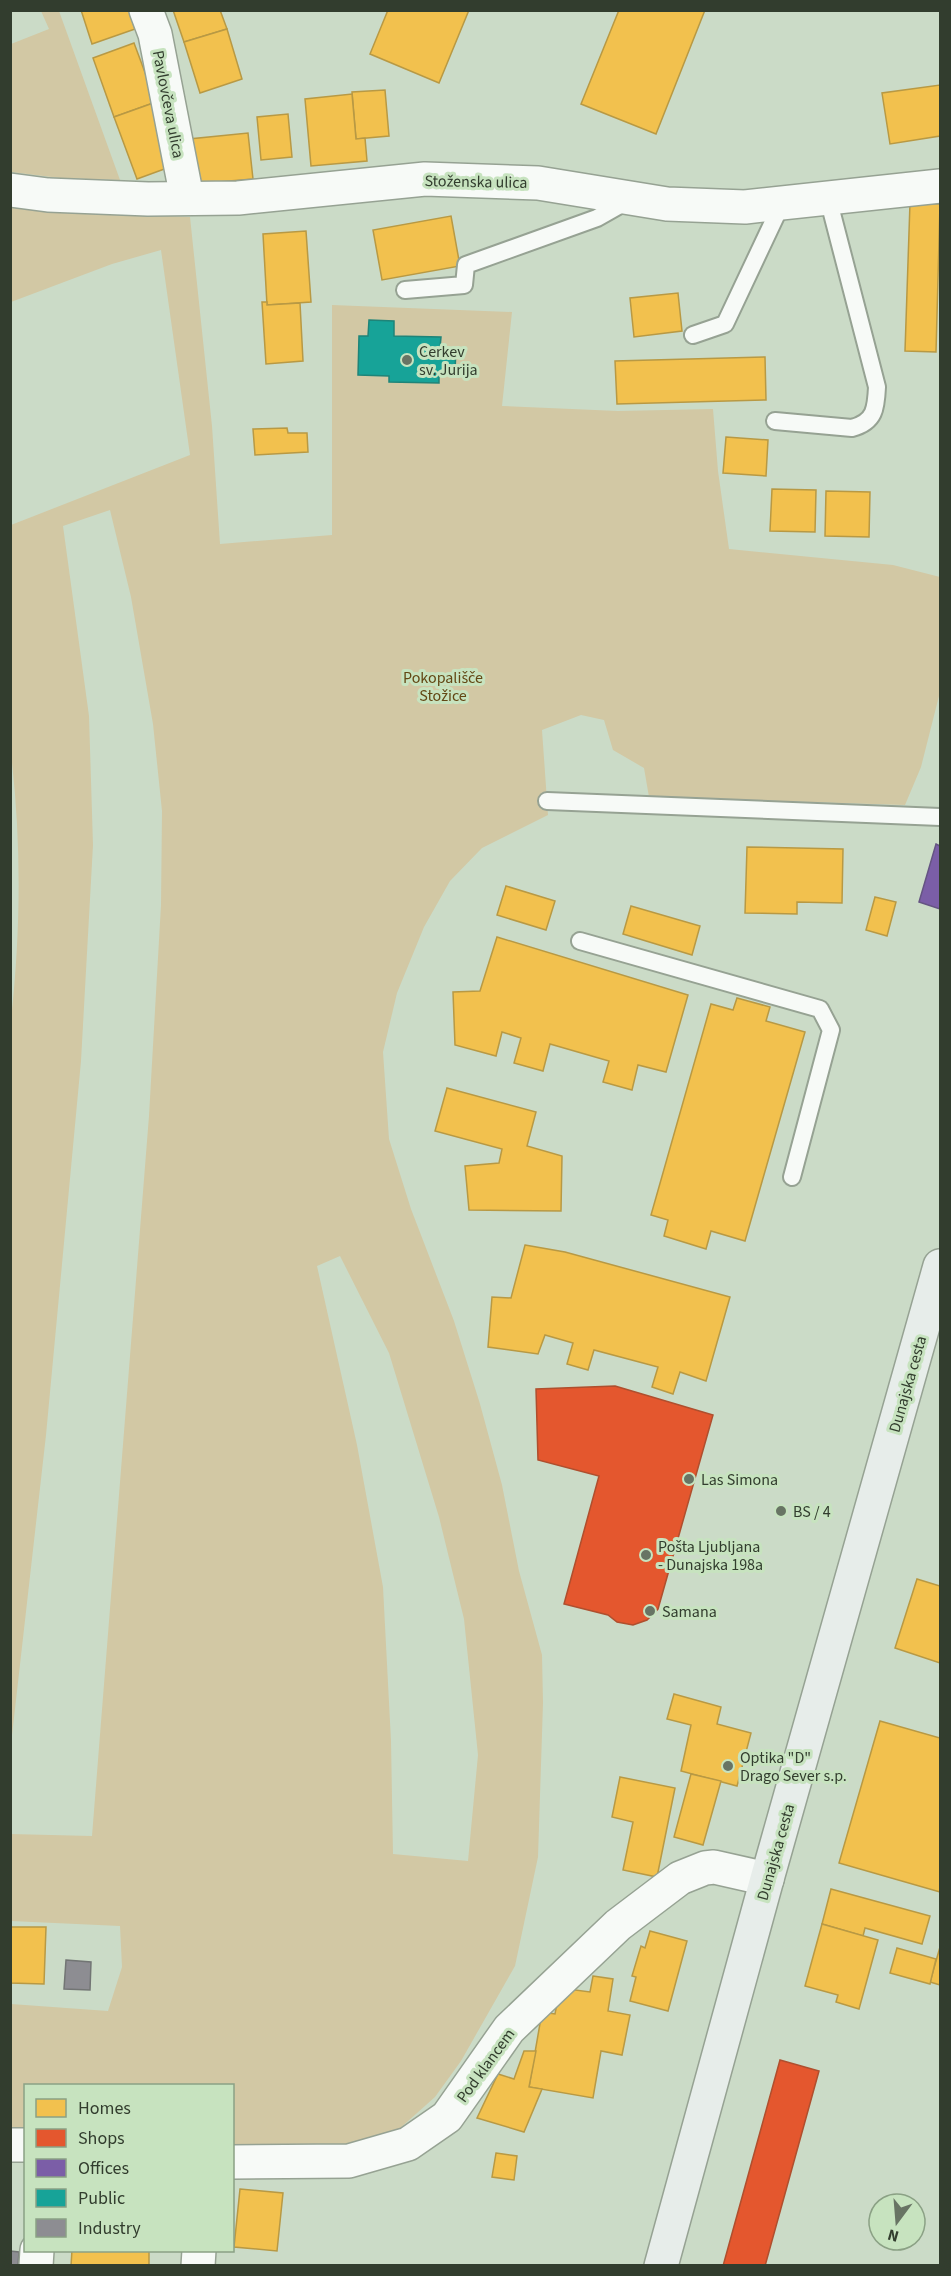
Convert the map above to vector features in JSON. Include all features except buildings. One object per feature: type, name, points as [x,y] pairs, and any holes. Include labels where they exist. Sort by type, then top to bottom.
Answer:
[{"type":"main road","name":"Dunajska cesta","points":[[661,2265],[940,1266]]},
{"type":"street","name":"Pavlovčeva ulica","points":[[146,10],[155,34],[187,198]]},
{"type":"street","name":"Stoženska ulica","points":[[10,190],[48,195],[148,199],[238,198],[425,179],[538,183],[630,200],[745,207],[940,186]]},
{"type":"street","name":"Pod klancem","points":[[234,2162],[349,2161],[408,2144],[447,2117],[508,2029],[618,1925],[680,1878],[705,1868],[730,1870],[767,1879]]},
{"type":"lane","points":[[775,421],[852,428],[863,425],[876,409],[877,387],[828,198]]},
{"type":"lane","points":[[405,290],[464,285],[466,266],[597,218],[630,200]]},
{"type":"lane","points":[[693,335],[725,324],[782,203]]},
{"type":"lane","points":[[547,801],[940,817]]},
{"type":"lane","points":[[580,941],[820,1009],[831,1030],[792,1177]]},
{"type":"green space","points":[[41,11],[59,11],[120,180],[60,178],[11,172],[11,44],[49,29]]},
{"type":"green space","name":"Pokopališče Stožice","points":[[11,208],[190,217],[212,426],[220,544],[332,535],[332,305],[512,312],[502,406],[618,411],[713,409],[718,471],[729,549],[893,565],[940,577],[940,692],[921,767],[905,805],[649,797],[644,768],[613,750],[604,720],[581,715],[542,730],[548,815],[482,848],[450,881],[424,927],[397,993],[383,1052],[389,1139],[411,1209],[454,1321],[480,1404],[502,1485],[519,1571],[542,1655],[543,1703],[538,1857],[515,1966],[461,2061],[435,2097],[398,2130],[346,2148],[234,2148],[234,2084],[24,2084],[24,2132],[11,2131],[11,2004],[108,2011],[122,1967],[120,1926],[11,1921],[10,1834],[92,1836],[149,1116],[161,905],[162,811],[153,724],[131,597],[110,510],[63,526],[89,716],[93,845],[81,1061],[46,1435],[11,1744],[10,1028],[19,887],[17,816],[10,746],[11,525],[190,455],[161,250],[112,264],[11,302]],"holes":[[[340,1256],[389,1353],[439,1517],[464,1619],[478,1755],[468,1861],[393,1854],[391,1741],[383,1587],[357,1445],[317,1266]]]},
{"type":"place","name":"Cerkev sv. Jurija","points":[[407,360]]},
{"type":"place","name":"Las Simona","points":[[689,1479]]},
{"type":"place","name":"BS / 4","points":[[781,1511]]},
{"type":"place","name":"Pošta Ljubljana - Dunajska 198a","points":[[646,1555]]},
{"type":"place","name":"Samana","points":[[650,1611]]},
{"type":"place","name":"Optika \"D\" Drago Sever s.p.","points":[[728,1766]]}]
